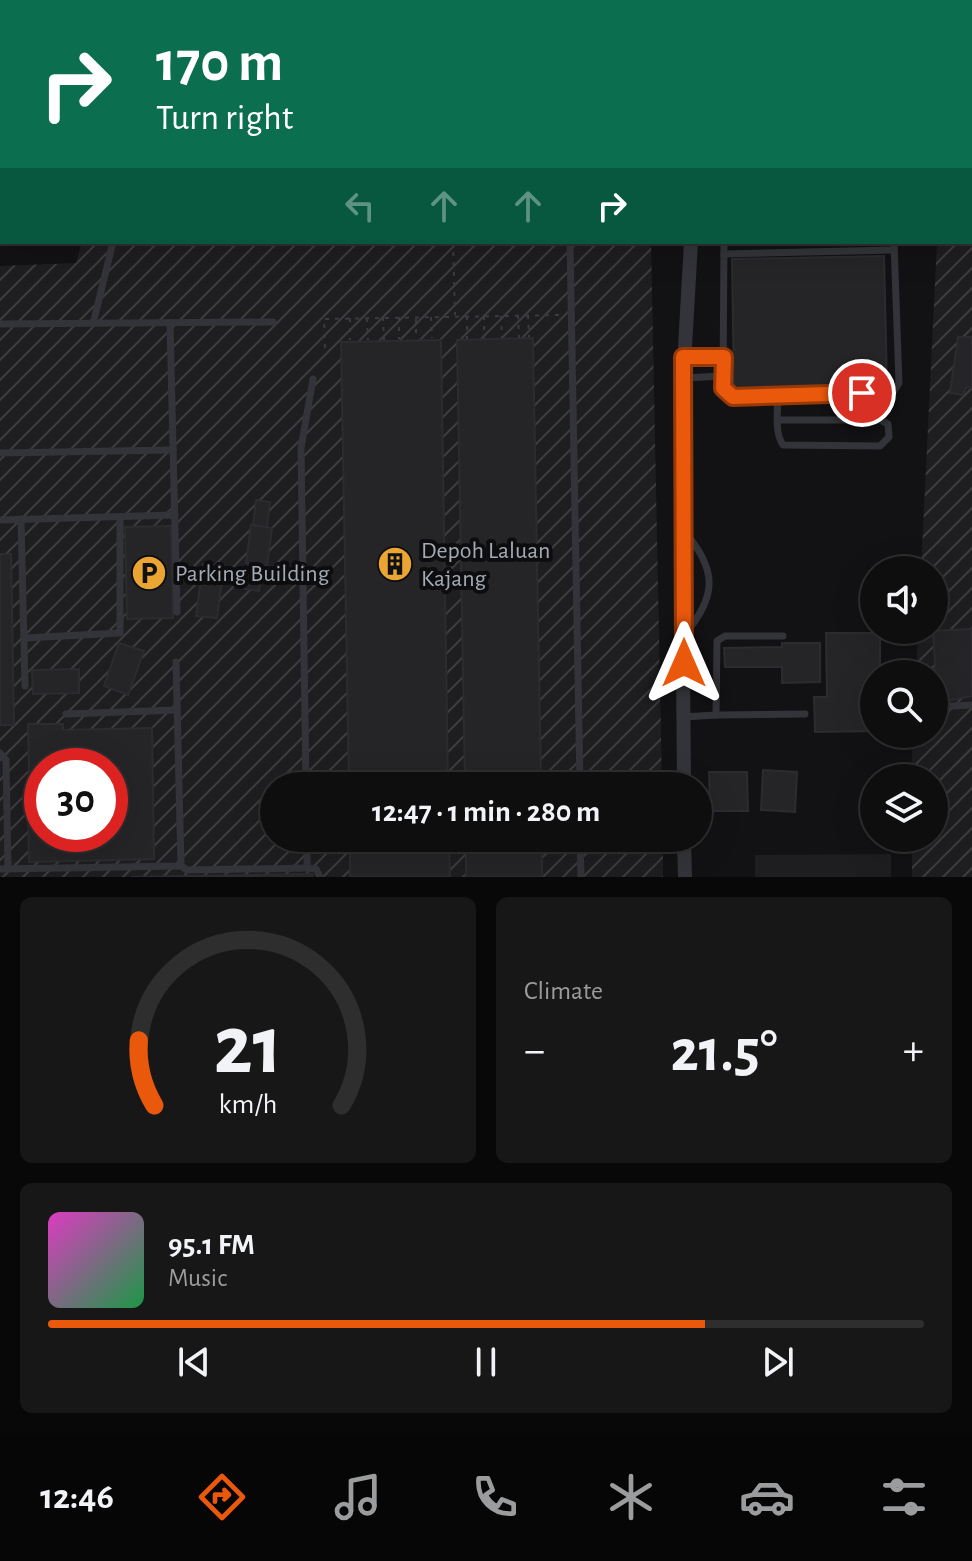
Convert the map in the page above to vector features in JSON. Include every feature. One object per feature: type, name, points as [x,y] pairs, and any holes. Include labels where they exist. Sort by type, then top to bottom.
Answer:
[{"type":"street","points":[[684,772],[683,357],[691,244]]},
{"type":"street","points":[[684,852],[685,877]]},
{"type":"lane","points":[[93,324],[113,244]]},
{"type":"lane","points":[[570,244],[580,772]]},
{"type":"lane","points":[[724,244],[723,388],[728,396],[890,393],[897,388],[894,246],[724,254]]},
{"type":"lane","points":[[0,324],[273,322]]},
{"type":"lane","points":[[170,323],[177,612]]},
{"type":"lane","points":[[683,357],[724,357]]},
{"type":"lane","points":[[683,378],[723,376]]},
{"type":"lane","points":[[306,772],[301,448],[313,379]]},
{"type":"lane","points":[[778,395],[778,420],[779,442],[787,446],[880,446],[889,437],[888,424],[880,420],[778,420]]},
{"type":"lane","points":[[0,453],[173,450]]},
{"type":"lane","points":[[0,520],[175,515]]},
{"type":"lane","points":[[24,638],[120,633],[120,517]]},
{"type":"lane","points":[[21,519],[25,686]]},
{"type":"lane","points":[[683,530],[701,551],[707,568],[707,607],[684,635]]},
{"type":"lane","points":[[716,715],[717,641],[725,636],[783,636]]},
{"type":"lane","points":[[176,662],[181,866]]},
{"type":"lane","points":[[948,706],[972,705]]},
{"type":"lane","points":[[66,714],[177,710]]},
{"type":"lane","points":[[683,717],[805,714]]},
{"type":"lane","points":[[0,753],[6,760],[4,869],[181,866],[187,870],[307,868],[316,869],[320,877]]},
{"type":"lane","points":[[307,852],[307,868]]},
{"type":"lane","points":[[580,852],[581,877]]},
{"type":"lane","points":[[121,868],[121,877]]},
{"type":"path","points":[[453,244],[455,316]]},
{"type":"path","points":[[325,348],[324,319],[567,314]]},
{"type":"path","points":[[518,315],[519,338]]},
{"type":"path","points":[[528,315],[529,337]]},
{"type":"path","points":[[467,316],[467,339]]},
{"type":"path","points":[[484,316],[484,338]]},
{"type":"path","points":[[501,316],[502,338]]},
{"type":"path","points":[[383,317],[384,340]]},
{"type":"path","points":[[399,317],[399,339]]},
{"type":"path","points":[[416,317],[416,337]]},
{"type":"path","points":[[431,317],[432,338]]},
{"type":"path","points":[[350,318],[350,340]]},
{"type":"path","points":[[367,318],[368,340]]},
{"type":"shaded area","points":[[81,244],[651,244],[662,772],[260,772],[260,852],[663,852],[663,877],[0,877],[0,266],[76,263]]},
{"type":"shaded area","points":[[937,244],[972,244],[972,877],[912,877],[912,852],[948,852],[948,764],[912,764],[912,748],[948,748],[948,660],[917,660],[917,644],[948,644],[948,556],[922,556]]},
{"type":"shaded area","points":[[891,854],[891,877],[755,877],[755,855]]},
{"type":"building","points":[[884,256],[887,385],[734,388],[732,259]]},
{"type":"building","points":[[958,337],[972,337],[972,388],[966,387],[963,395],[950,393]]},
{"type":"building","points":[[533,338],[541,772],[465,772],[457,340]]},
{"type":"building","name":"Depoh Laluan Kajang","points":[[441,340],[448,772],[349,772],[341,342]]},
{"type":"building","points":[[256,500],[270,502],[267,527],[253,525]]},
{"type":"building","points":[[251,525],[272,528],[267,566],[246,563]]},
{"type":"building","name":"Parking Building","points":[[171,526],[173,618],[127,619],[125,527]]},
{"type":"building","points":[[0,554],[11,554],[14,725],[0,725]]},
{"type":"building","points":[[203,564],[224,566],[217,618],[196,616]]},
{"type":"building","points":[[248,564],[262,565],[259,591],[245,589]]},
{"type":"building","points":[[972,629],[972,696],[948,701],[948,660],[935,660],[934,644],[948,644],[948,630]]},
{"type":"building","points":[[826,633],[860,633],[860,644],[880,644],[880,660],[860,660],[860,731],[815,732],[814,697],[827,697]]},
{"type":"building","points":[[119,643],[144,651],[128,695],[104,686]]},
{"type":"building","points":[[782,643],[820,643],[820,682],[782,683],[782,667],[725,667],[724,648],[782,647]]},
{"type":"building","points":[[79,669],[79,693],[33,694],[32,670]]},
{"type":"building","points":[[28,724],[63,724],[63,730],[152,728],[154,859],[29,862],[29,852],[128,852],[128,748],[28,748]]},
{"type":"building","points":[[763,770],[797,772],[795,812],[761,810]]},
{"type":"building","points":[[712,772],[747,772],[748,811],[712,811]]},
{"type":"building","points":[[350,852],[449,852],[450,877],[350,877]]},
{"type":"building","points":[[466,852],[542,852],[542,877],[466,877]]},
{"type":"building","points":[[312,874],[312,877],[131,877]]},
{"type":"place","name":"Depoh Laluan Kajang","points":[[395,564]]},
{"type":"place","name":"Parking Building","points":[[149,573]]},
{"type":"route","points":[[684,663],[683,357],[724,357],[723,388],[728,396],[862,393]]}]
